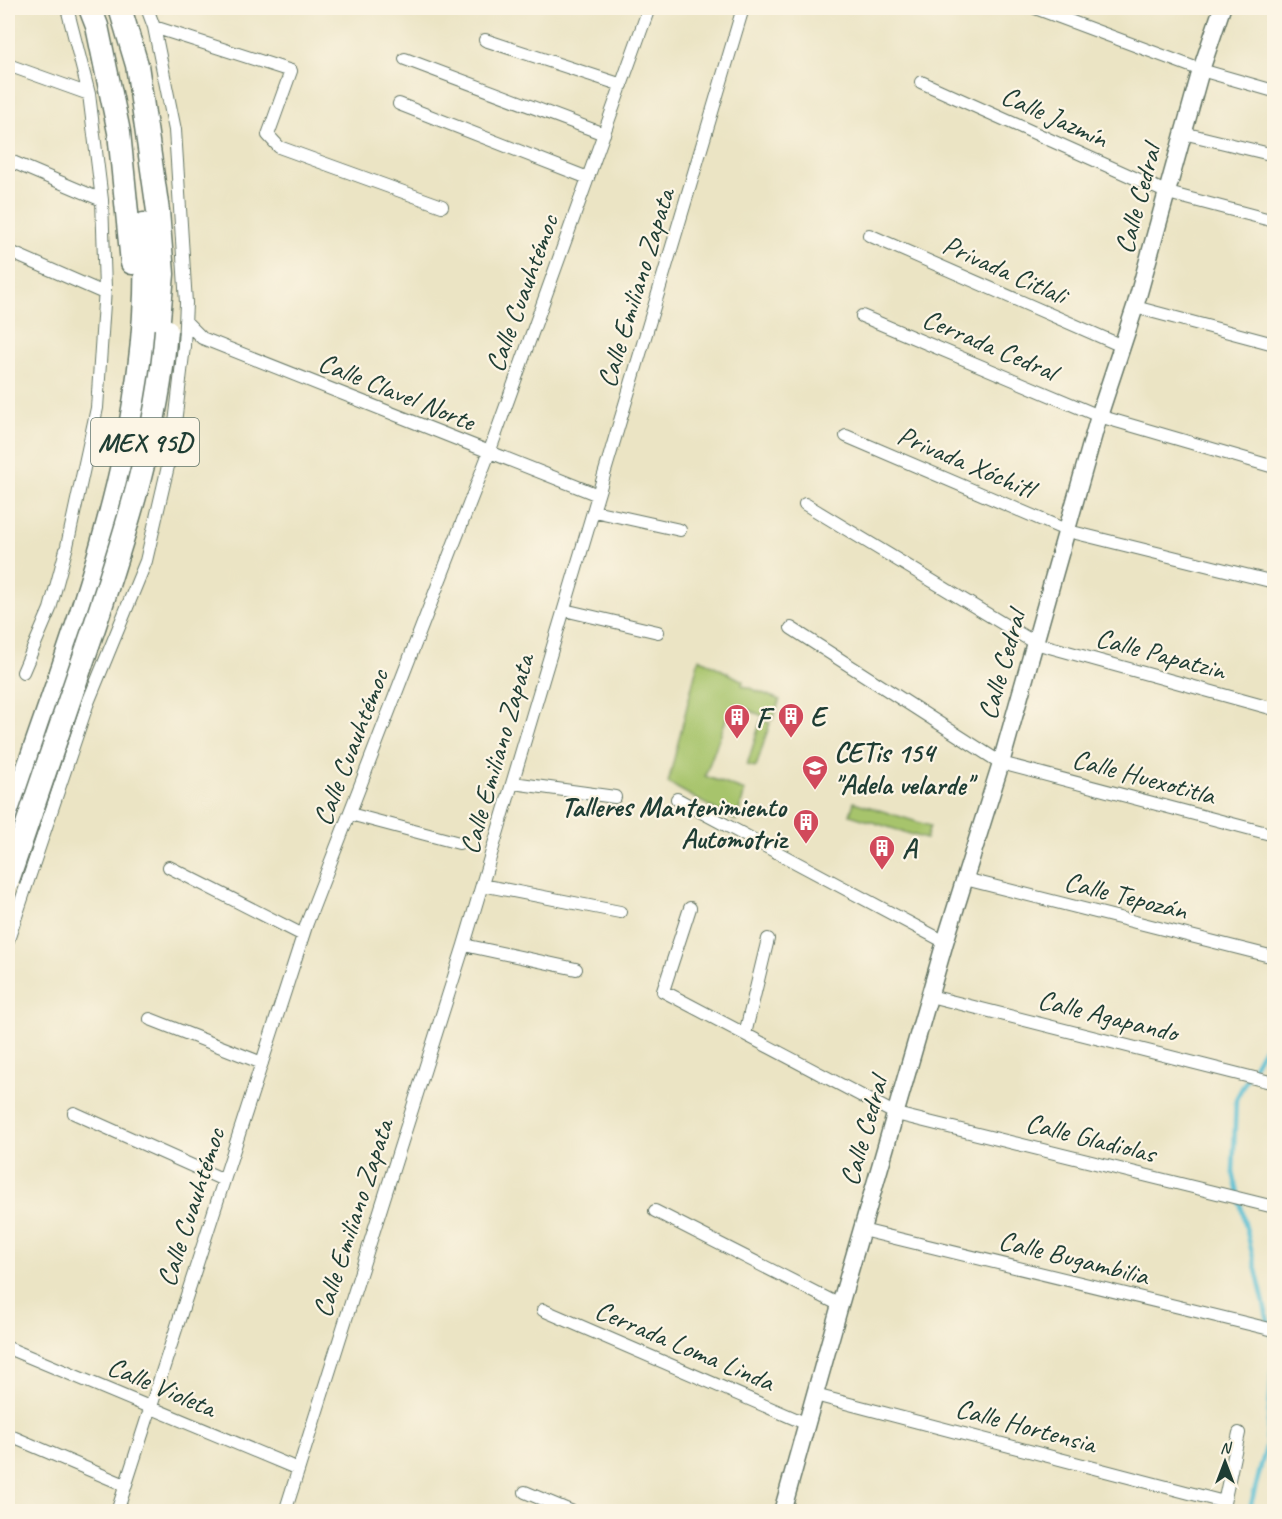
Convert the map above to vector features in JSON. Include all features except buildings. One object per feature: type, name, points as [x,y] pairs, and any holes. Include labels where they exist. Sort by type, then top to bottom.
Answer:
[{"type":"highway","name":"MEX 95D","points":[[8,785],[93,541],[116,450],[129,376],[134,276],[119,132],[97,26],[90,8]]},
{"type":"highway","points":[[8,825],[112,511],[131,428],[142,346],[145,243],[140,159],[127,74],[109,8]]},
{"type":"highway","name":"MEX 95D","points":[[8,858],[30,802],[77,701],[145,442],[163,274],[158,211],[136,65],[120,8]]},
{"type":"highway","points":[[8,879],[123,542],[146,461],[163,373],[169,279],[166,197],[157,122],[138,28],[131,8]]},
{"type":"street","points":[[23,672],[50,609],[82,483],[97,408],[105,293],[105,232],[89,94],[67,8]]},
{"type":"street","points":[[8,940],[77,701],[146,561],[172,449],[186,303],[175,130],[154,27],[147,8]]},
{"type":"street","name":"Calle Cuauhtémoc","points":[[117,1512],[303,935],[489,453],[650,8]]},
{"type":"street","name":"Calle Emiliano Zapata","points":[[285,1512],[464,945],[743,8]]},
{"type":"street","points":[[1035,8],[1201,69],[1275,91]]},
{"type":"street","name":"Calle Cedral","points":[[782,1512],[945,942],[1001,763],[1099,416],[1135,307],[1201,69],[1222,8]]},
{"type":"street","points":[[154,27],[291,71],[268,135],[279,147],[442,206]]},
{"type":"street","points":[[485,40],[622,85]]},
{"type":"street","points":[[405,59],[604,134]]},
{"type":"street","points":[[8,65],[89,94]]},
{"type":"street","name":"Calle Jazmín","points":[[921,82],[1168,193],[1275,221]]},
{"type":"street","points":[[399,104],[588,178]]},
{"type":"street","points":[[1183,133],[1275,155]]},
{"type":"street","points":[[8,160],[102,200]]},
{"type":"street","name":"Privada Citlali","points":[[869,235],[1122,346]]},
{"type":"street","points":[[8,251],[105,293]]},
{"type":"street","points":[[1135,307],[1275,344]]},
{"type":"street","name":"Cerrada Cedral","points":[[862,316],[1099,416],[1275,467]]},
{"type":"street","name":"Calle Clavel Norte","points":[[185,321],[202,338],[598,495]]},
{"type":"street","name":"Privada Xóchitl","points":[[846,436],[1068,531],[1275,582]]},
{"type":"street","name":"Calle Papatzin","points":[[805,504],[1035,643],[1275,709]]},
{"type":"street","points":[[594,511],[680,530]]},
{"type":"street","points":[[564,610],[658,632]]},
{"type":"street","name":"Calle Huexotitla","points":[[790,628],[1001,763],[1275,835]]},
{"type":"street","points":[[513,783],[615,797]]},
{"type":"street","points":[[677,799],[945,942]]},
{"type":"street","points":[[350,814],[459,843]]},
{"type":"street","points":[[169,867],[303,935]]},
{"type":"street","name":"Calle Tepozán","points":[[965,879],[1275,957]]},
{"type":"street","points":[[482,885],[620,912]]},
{"type":"street","name":"Calle Gladiolas","points":[[690,908],[663,991],[896,1114],[1272,1206]]},
{"type":"street","points":[[745,1034],[768,939]]},
{"type":"street","points":[[464,945],[576,969]]},
{"type":"street","name":"Calle Agapando","points":[[930,996],[1275,1083]]},
{"type":"street","points":[[150,1019],[262,1063]]},
{"type":"street","points":[[74,1113],[224,1180]]},
{"type":"street","points":[[655,1211],[840,1305]]},
{"type":"street","name":"Calle Bugambilia","points":[[862,1230],[1275,1330]]},
{"type":"street","name":"Cerrada Loma Linda","points":[[543,1310],[807,1424]]},
{"type":"street","name":"Calle Violeta","points":[[8,1348],[298,1469]]},
{"type":"street","name":"Calle Hortensia","points":[[815,1395],[1223,1507]]},
{"type":"street","points":[[1223,1507],[1239,1433]]},
{"type":"street","points":[[8,1434],[125,1485]]},
{"type":"street","points":[[525,1492],[573,1512]]},
{"type":"green space","points":[[699,658],[743,681],[742,685],[780,700],[772,720],[735,704],[730,709],[705,776],[745,791],[736,821],[668,783]]},
{"type":"green space","points":[[761,720],[770,723],[756,767],[747,765]]},
{"type":"green space","points":[[854,802],[930,826],[926,839],[850,815]]},
{"type":"waterway","points":[[1249,1512],[1266,1447],[1274,1346],[1233,1172],[1236,1099],[1274,1029]]},
{"type":"place","name":"E","points":[[791,739]]},
{"type":"place","name":"F","points":[[737,740]]},
{"type":"place","name":"CETis 154 \"Adela velarde\"","points":[[815,791]]},
{"type":"place","name":"Talleres Mantenimiento Automotriz","points":[[806,845]]},
{"type":"place","name":"A","points":[[882,871]]}]
